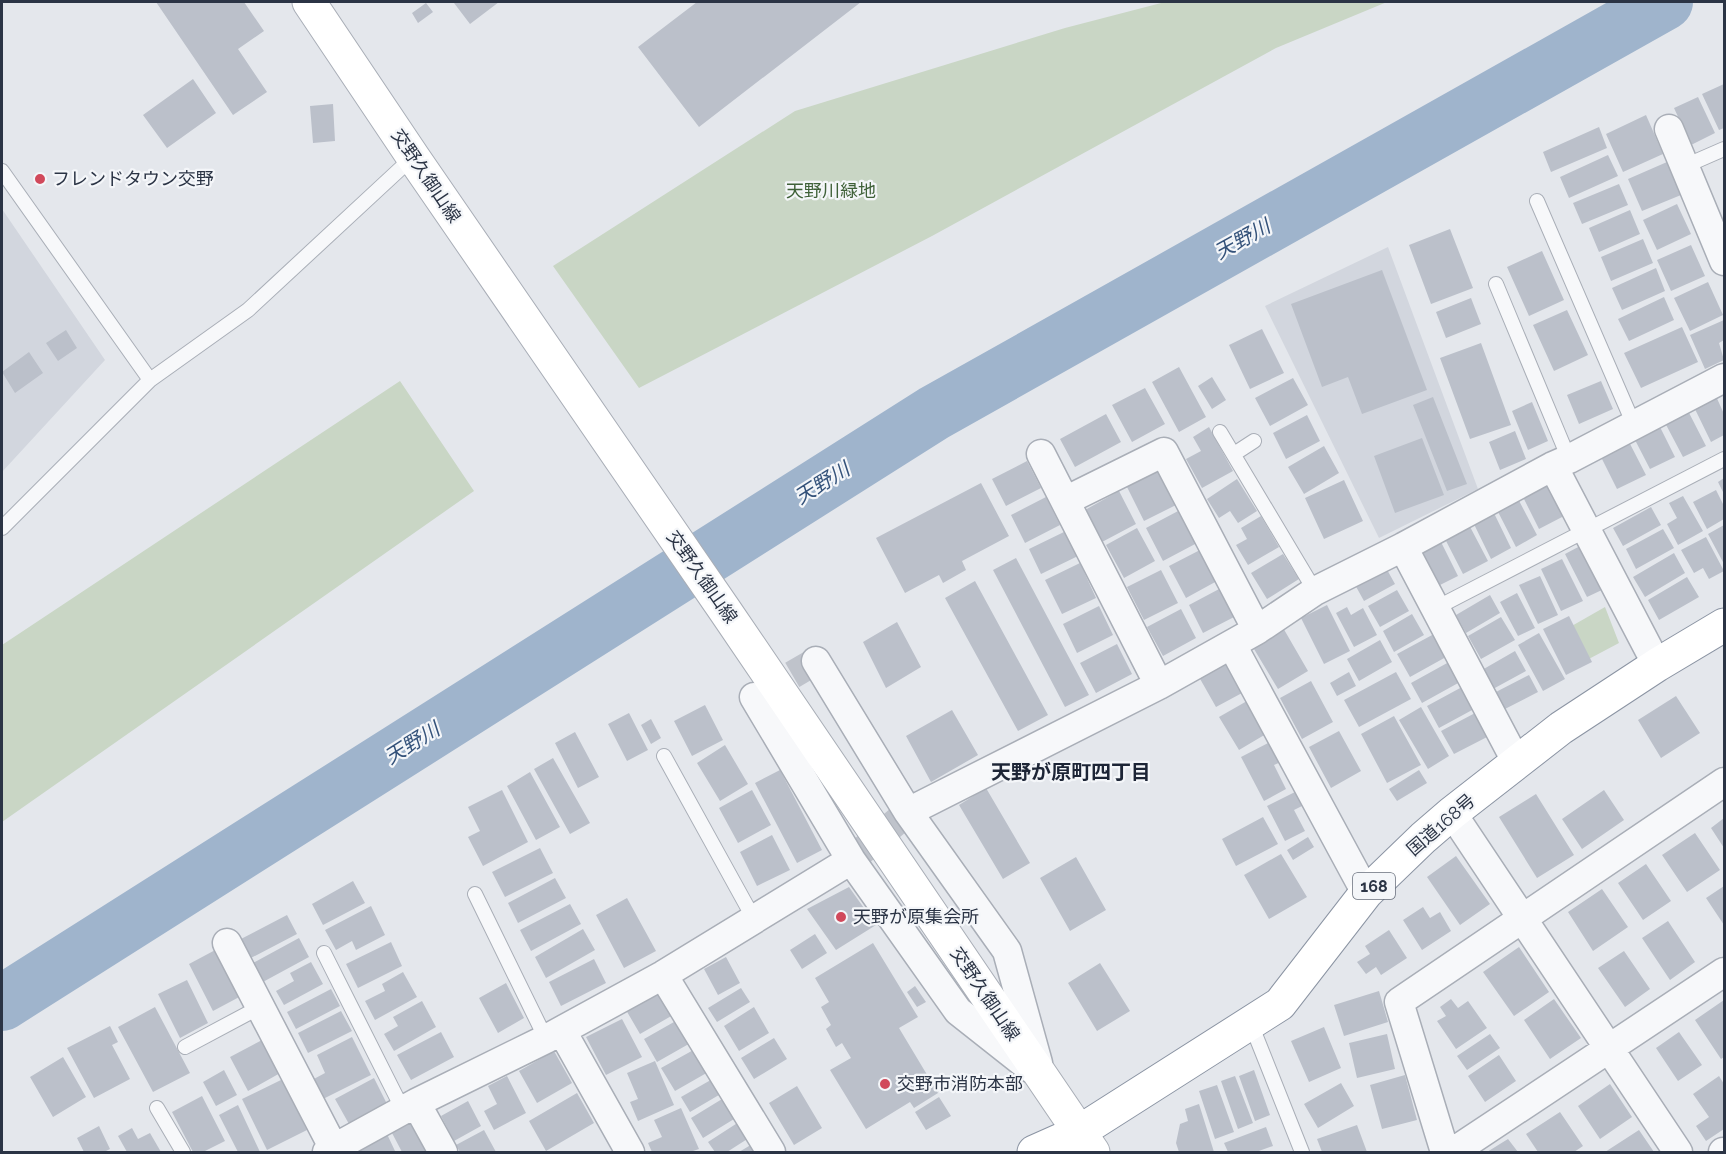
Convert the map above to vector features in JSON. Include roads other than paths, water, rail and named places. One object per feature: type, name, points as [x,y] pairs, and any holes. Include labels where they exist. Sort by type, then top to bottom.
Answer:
[{"type":"main road","name":"交野久御山線","points":[[309,2],[1086,1142]]},
{"type":"main road","name":"国道168号","points":[[1034,1152],[1086,1142],[1280,1004],[1366,893],[1452,813],[1561,728],[1657,665],[1725,625]]},
{"type":"street","points":[[1669,129],[1725,261]]},
{"type":"street","points":[[908,812],[1159,685],[1257,630],[1315,591],[1725,378]]},
{"type":"street","points":[[1065,501],[1164,452],[1257,630]]},
{"type":"street","points":[[1041,454],[1159,685]]},
{"type":"street","points":[[1561,462],[1587,530],[1657,665]]},
{"type":"street","points":[[1402,547],[1517,763]]},
{"type":"street","points":[[1232,645],[1366,893]]},
{"type":"street","points":[[816,661],[908,812],[1007,951],[1041,1077]]},
{"type":"street","points":[[754,697],[851,860],[958,1011],[1041,1077]]},
{"type":"street","points":[[1445,1152],[1399,1002],[1725,782]]},
{"type":"street","points":[[1452,813],[1678,1152]]},
{"type":"street","points":[[227,943],[331,1150],[410,1107],[554,1035],[663,975],[851,860]]},
{"type":"street","points":[[1453,1152],[1725,972]]},
{"type":"street","points":[[663,975],[771,1152]]},
{"type":"street","points":[[554,1035],[630,1152]]},
{"type":"street","points":[[410,1107],[443,1152]]},
{"type":"lane","points":[[1685,166],[1725,149]]},
{"type":"lane","points":[[2,528],[150,380],[248,310],[413,157]]},
{"type":"lane","points":[[2,171],[150,380]]},
{"type":"lane","points":[[1538,201],[1634,425]]},
{"type":"lane","points":[[1496,284],[1561,462]]},
{"type":"lane","points":[[1220,432],[1315,591]]},
{"type":"lane","points":[[1234,454],[1254,441]]},
{"type":"lane","points":[[1436,608],[1725,459]]},
{"type":"lane","points":[[664,756],[754,919]]},
{"type":"lane","points":[[475,894],[554,1035]]},
{"type":"lane","points":[[324,953],[410,1107]]},
{"type":"lane","points":[[185,1047],[260,1007]]},
{"type":"lane","points":[[1251,1023],[1302,1152]]},
{"type":"lane","points":[[157,1108],[183,1152]]},
{"type":"waterway","name":"天野川","points":[[2,1003],[934,413],[1665,2]]},
{"type":"tunnel","points":[[756,696],[816,661]]},
{"type":"tunnel","points":[[851,860],[908,812]]},
{"type":"place","name":"フレンドタウン交野","points":[[40,179]]},
{"type":"place","name":"天野が原集会所","points":[[841,917]]},
{"type":"place","name":"交野市消防本部","points":[[885,1084]]},
{"type":"district","name":"天野が原町四丁目","points":[[1071,772]]},
{"type":"park label","name":"天野川緑地","points":[[831,191]]}]
